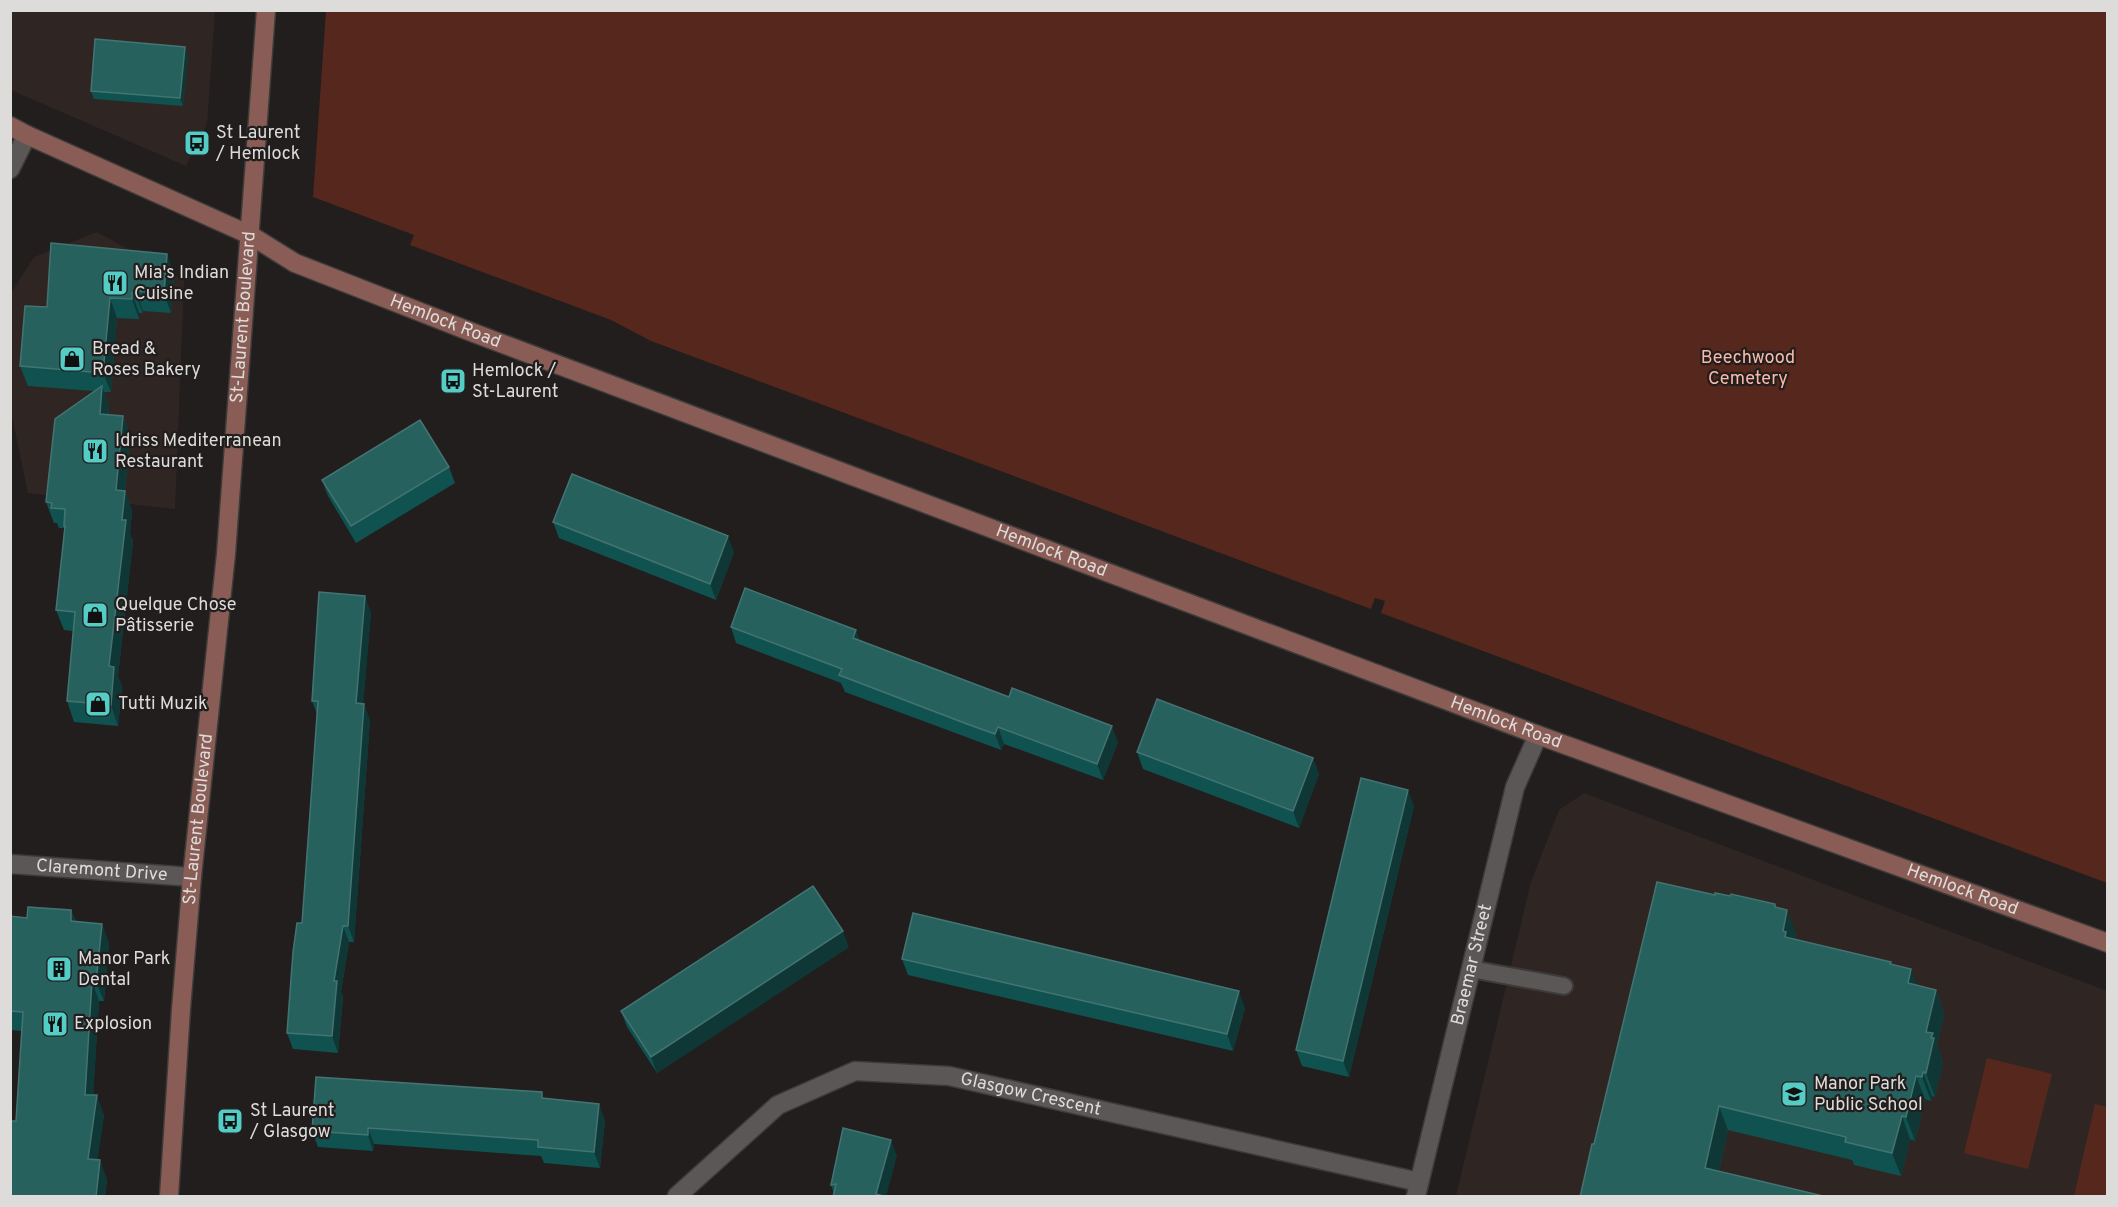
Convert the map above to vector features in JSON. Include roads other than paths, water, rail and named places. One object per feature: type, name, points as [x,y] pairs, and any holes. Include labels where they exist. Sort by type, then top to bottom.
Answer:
[{"type":"main road","name":"St-Laurent Boulevard","points":[[170,1197],[174,1107],[192,877],[226,554],[266,10]]},
{"type":"main road","name":"Hemlock Road","points":[[10,126],[250,235],[295,263],[516,350],[1538,735],[2108,943]]},
{"type":"street","points":[[10,169],[27,135]]},
{"type":"street","name":"Braemar Street","points":[[1417,1189],[1515,787],[1538,735]]},
{"type":"street","name":"Claremont Drive","points":[[10,864],[192,877]]},
{"type":"street","name":"Glasgow Crescent","points":[[677,1197],[777,1105],[855,1071],[949,1076],[1417,1189]]},
{"type":"lane","points":[[1471,969],[1564,986]]},
{"type":"place","name":"St Laurent / Hemlock","points":[[197,143]]},
{"type":"place","name":"Mia's Indian Cuisine","points":[[115,283]]},
{"type":"place","name":"Bread & Roses Bakery","points":[[72,359]]},
{"type":"place","name":"Hemlock / St-Laurent","points":[[453,381]]},
{"type":"place","name":"Idriss Mediterranean Restaurant","points":[[95,451]]},
{"type":"place","name":"Quelque Chose Pâtisserie","points":[[95,615]]},
{"type":"place","name":"Tutti Muzik","points":[[98,704]]},
{"type":"place","name":"Manor Park Dental","points":[[59,969]]},
{"type":"place","name":"Explosion","points":[[55,1024]]},
{"type":"place","name":"Manor Park Public School","points":[[1794,1094]]},
{"type":"place","name":"St Laurent / Glasgow","points":[[230,1121]]},
{"type":"park label","name":"Beechwood Cemetery","points":[[1748,368]]}]
